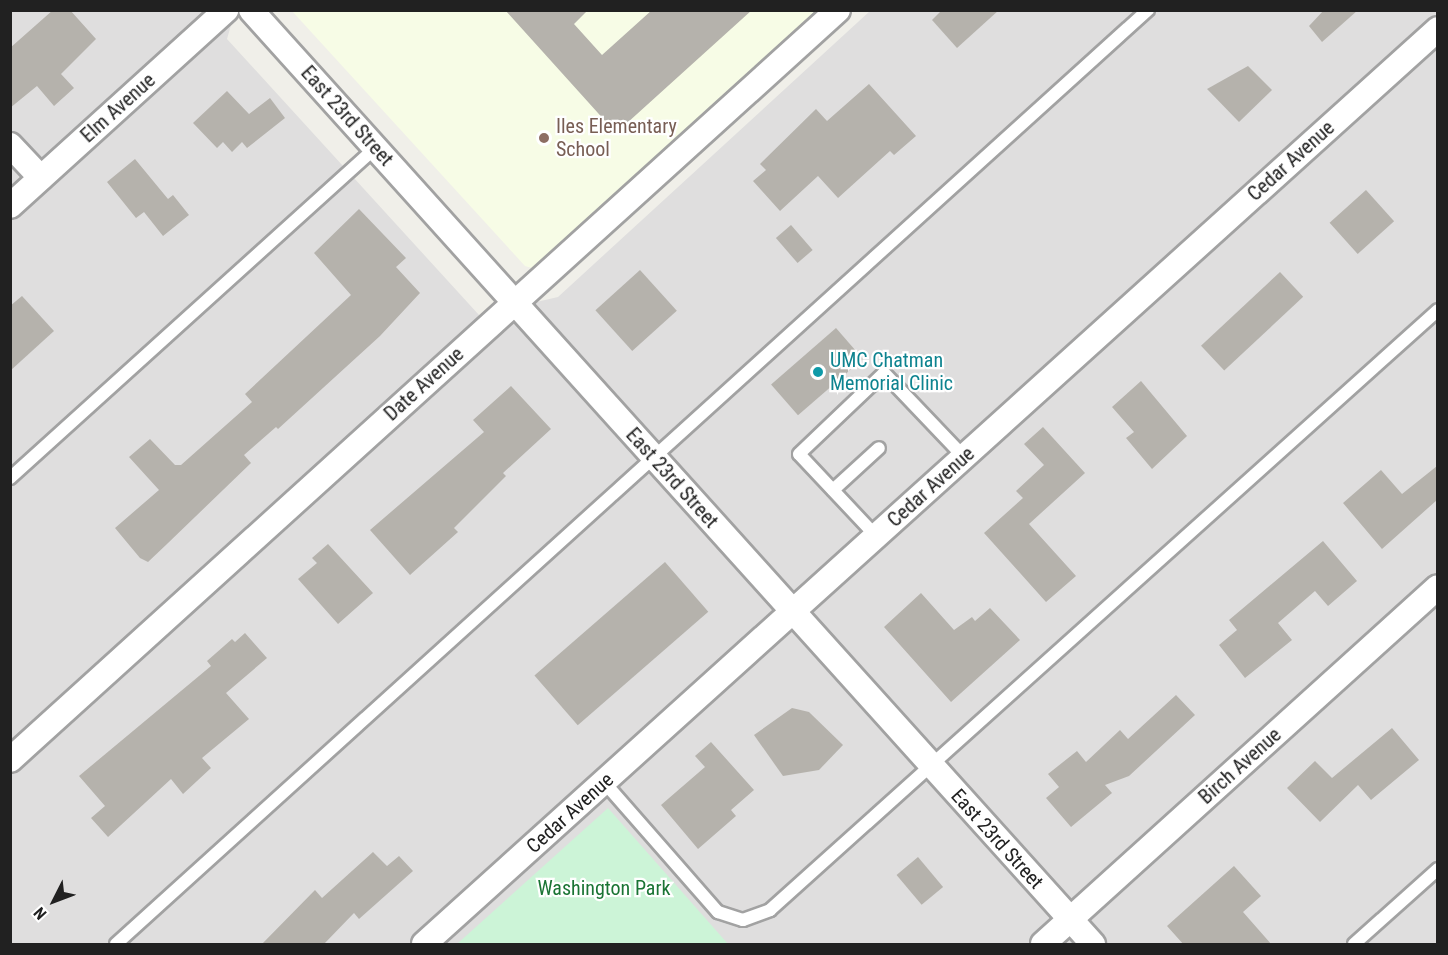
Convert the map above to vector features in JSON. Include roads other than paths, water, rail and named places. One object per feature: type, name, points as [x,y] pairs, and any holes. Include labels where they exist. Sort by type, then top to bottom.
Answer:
[{"type":"street","name":"Elm Avenue","points":[[10,206],[226,10]]},
{"type":"street","name":"East 23rd Street","points":[[251,10],[1093,945]]},
{"type":"street","name":"Date Avenue","points":[[10,760],[838,10]]},
{"type":"street","name":"Cedar Avenue","points":[[424,945],[1437,28]]},
{"type":"street","points":[[10,145],[41,178]]},
{"type":"street","name":"Birch Avenue","points":[[1043,945],[1437,587]]},
{"type":"lane","points":[[117,945],[1148,10]]},
{"type":"lane","points":[[10,478],[375,148]]},
{"type":"lane","points":[[604,782],[718,912],[743,920],[770,910],[821,868],[931,765],[1437,310]]},
{"type":"lane","points":[[876,536],[799,454],[884,373],[964,456]]},
{"type":"lane","points":[[833,490],[879,448]]},
{"type":"lane","points":[[1353,945],[1437,869]]},
{"type":"place","name":"Iles Elementary School","points":[[544,138]]},
{"type":"place","name":"UMC Chatman Memorial Clinic","points":[[818,372]]},
{"type":"park label","name":"Washington Park","points":[[604,888]]}]
